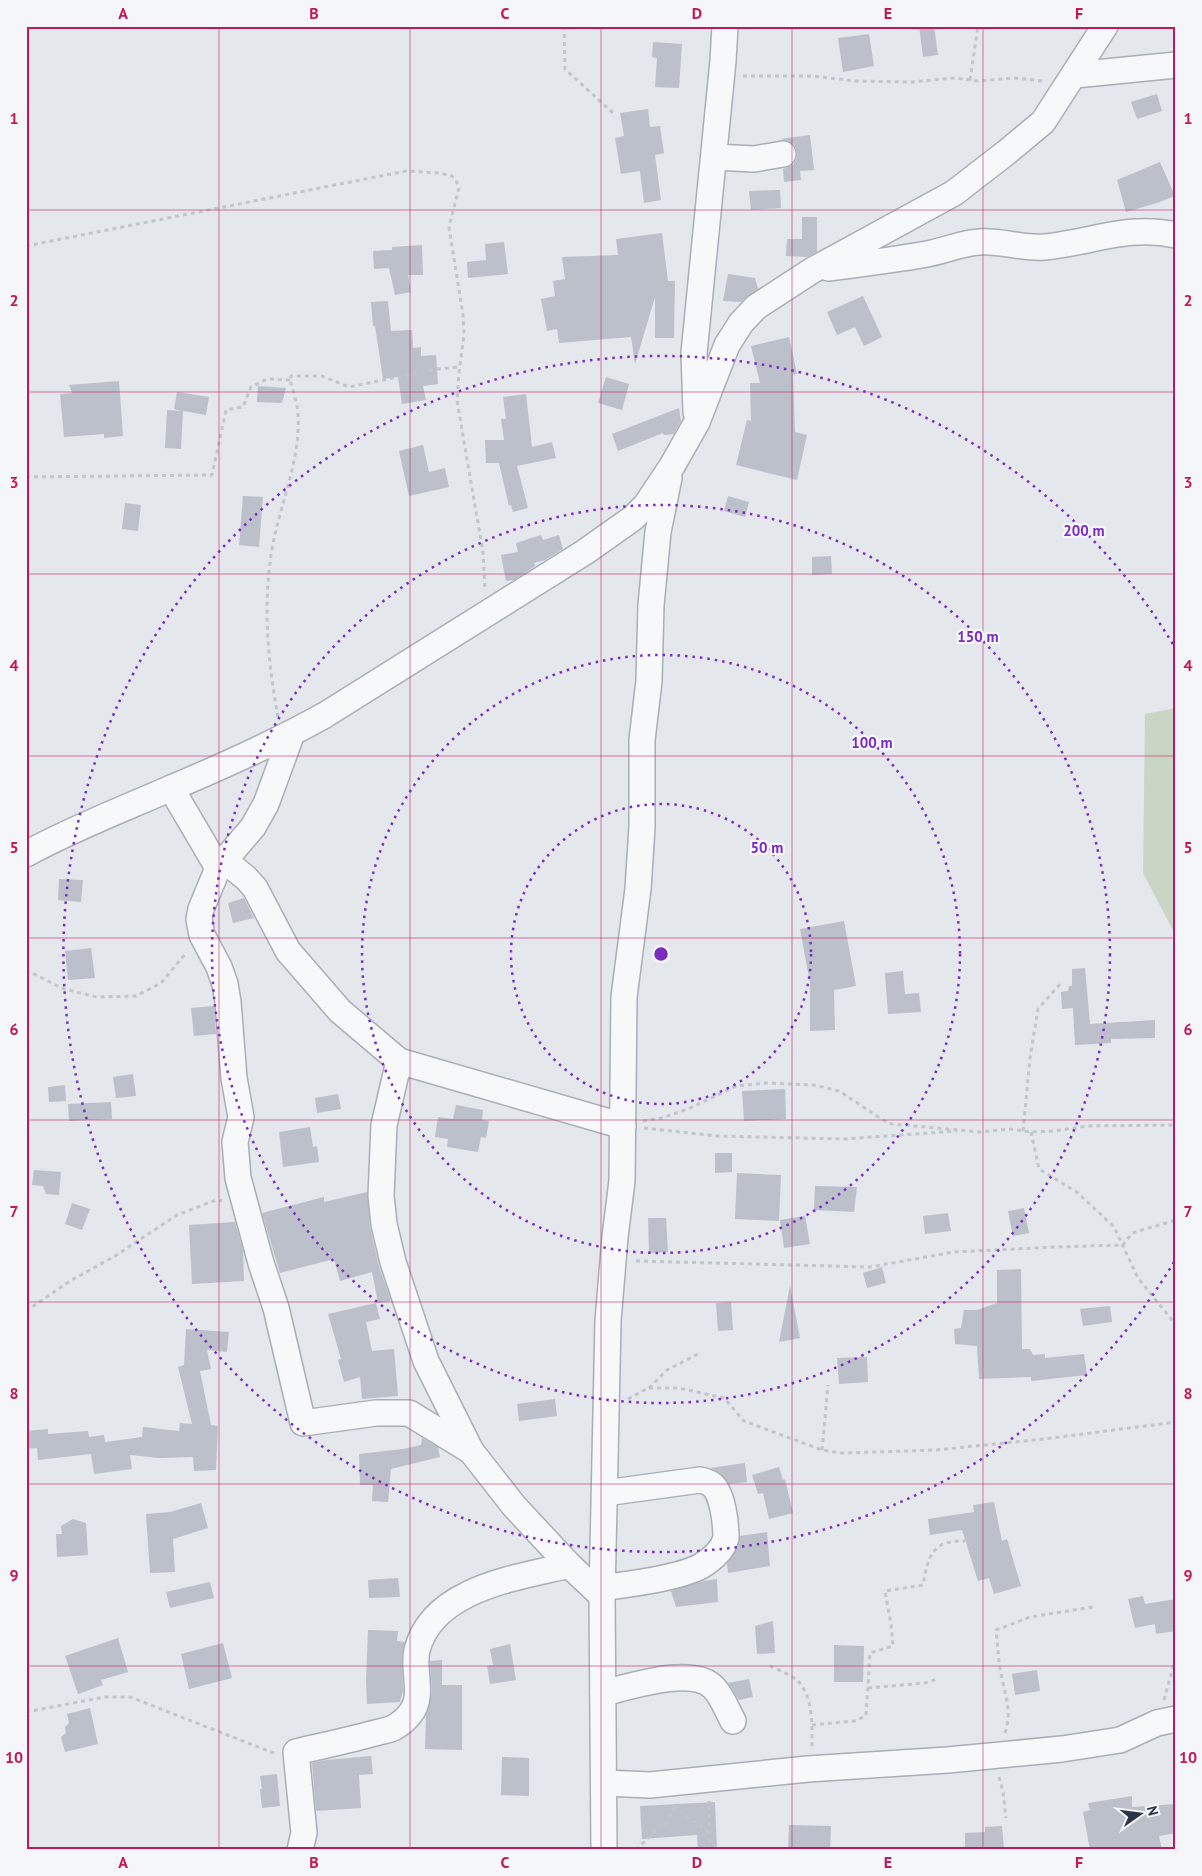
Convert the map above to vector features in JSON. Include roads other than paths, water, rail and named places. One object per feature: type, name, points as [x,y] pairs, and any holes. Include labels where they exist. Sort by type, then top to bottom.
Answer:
[{"type":"street","points":[[697,422],[694,353],[722,77],[725,26]]},
{"type":"street","points":[[26,854],[56,837],[171,788],[287,735],[325,715],[585,552],[633,518],[646,505],[672,466],[697,422],[727,345],[741,322],[756,308],[813,270],[954,193],[1043,122],[1105,26]]},
{"type":"street","points":[[1075,75],[1176,65]]},
{"type":"street","points":[[714,157],[754,159],[783,154]]},
{"type":"street","points":[[813,270],[928,254],[978,242],[1042,247],[1115,233],[1136,231],[1161,232],[1176,236]]},
{"type":"street","points":[[604,1850],[602,1592],[608,1321],[622,1181],[624,996],[638,889],[642,827],[642,740],[649,681],[651,605],[658,532],[672,466]]},
{"type":"street","points":[[287,735],[266,804],[253,827],[221,864],[201,909],[199,919],[202,935],[219,967],[225,984],[228,1002],[234,1078],[241,1118],[235,1142],[238,1178],[276,1308],[304,1423],[376,1413],[409,1413],[472,1451]]},
{"type":"street","points":[[171,788],[221,864],[246,878],[254,888],[288,951],[340,1011],[399,1061],[623,1126]]},
{"type":"street","points":[[399,1061],[384,1125],[381,1196],[384,1224],[393,1262],[426,1361],[472,1451],[514,1506],[569,1565],[602,1592]]},
{"type":"street","points":[[602,1592],[700,1567],[714,1557],[724,1544],[726,1538],[721,1500],[716,1489],[700,1480],[605,1493]]},
{"type":"street","points":[[300,1850],[304,1833],[296,1752],[355,1739],[393,1728],[412,1712],[417,1698],[417,1651],[426,1630],[437,1617],[462,1596],[486,1586],[569,1565]]},
{"type":"street","points":[[603,1693],[672,1678],[701,1679],[713,1687],[724,1701],[733,1721]]},
{"type":"street","points":[[604,1783],[650,1785],[808,1769],[1062,1749],[1120,1740],[1168,1721]]}]
